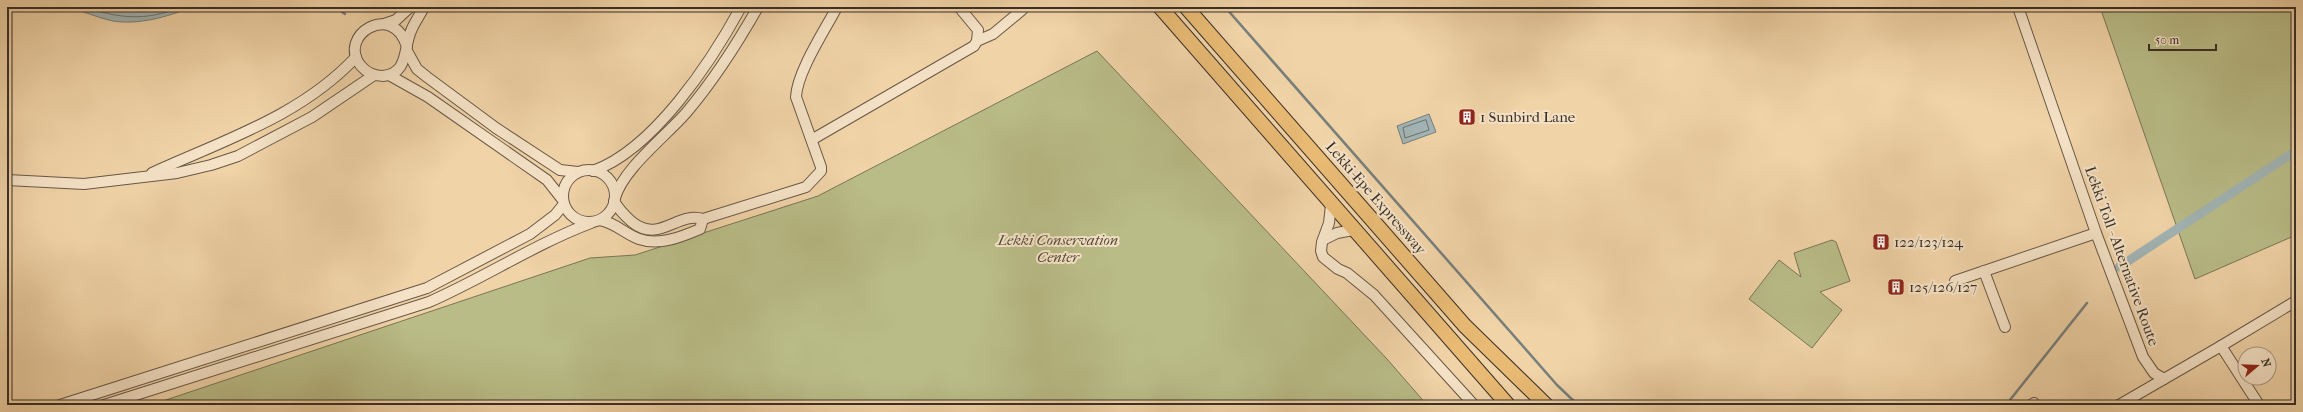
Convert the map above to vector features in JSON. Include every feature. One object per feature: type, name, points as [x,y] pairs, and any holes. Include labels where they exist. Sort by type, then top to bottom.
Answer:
[{"type":"highway","points":[[1160,7],[1331,205],[1508,405]]},
{"type":"highway","name":"Lekki-Epe Expressway","points":[[1186,7],[1465,326],[1546,405]]},
{"type":"street","points":[[374,75],[360,65],[356,57],[357,41],[361,34],[368,28],[396,20],[410,7]]},
{"type":"street","points":[[388,75],[403,65],[411,30],[424,7]]},
{"type":"street","points":[[593,171],[610,164],[627,153],[660,122],[713,54],[741,7]]},
{"type":"street","points":[[104,405],[429,302],[460,289],[562,234],[608,215],[624,178],[686,113],[735,47],[758,7]]},
{"type":"street","points":[[382,24],[399,31],[417,68],[427,78],[496,128],[560,170],[578,172],[593,171],[599,172],[607,177],[612,184],[615,200],[621,212],[642,228],[652,230],[694,217],[702,219],[806,187],[821,171],[812,139],[796,97],[796,90],[801,76],[837,7]]},
{"type":"street","points":[[812,139],[974,46],[977,41],[978,30],[959,7]]},
{"type":"street","name":"Lekki Toll - Alternative Route","points":[[2018,7],[2096,233],[2140,351],[2154,373],[2164,379]]},
{"type":"street","points":[[977,41],[993,34],[1022,10]]},
{"type":"street","points":[[145,176],[253,130],[274,119],[301,103],[333,80],[356,57]]},
{"type":"street","points":[[7,180],[84,184],[177,173],[211,165],[238,156],[312,117],[374,75],[388,75],[399,79],[428,97],[548,180],[568,212],[575,218],[614,224],[639,239],[664,241],[700,229],[702,219]]},
{"type":"street","points":[[60,405],[427,288],[530,234],[555,215],[563,202],[565,184],[570,177],[578,172]]},
{"type":"street","points":[[1331,205],[1329,223],[1322,241],[1323,257],[1338,269],[1348,273],[1374,295],[1474,405]]},
{"type":"street","points":[[1322,241],[1344,230],[1353,230]]},
{"type":"street","points":[[1955,281],[2096,233]]},
{"type":"street","points":[[1984,271],[2006,327]]},
{"type":"street","points":[[2120,405],[2296,301]]},
{"type":"street","points":[[2221,346],[2259,405]]},
{"type":"street","points":[[2031,405],[2034,403],[2035,405]]},
{"type":"green space","points":[[2100,7],[2296,7],[2296,235],[2195,279]]},
{"type":"green space","name":"Lekki Conservation Center","points":[[1097,51],[1387,359],[1427,405],[151,405],[590,258],[635,255],[818,196]]},
{"type":"green space","points":[[1832,240],[1836,242],[1850,281],[1820,292],[1842,310],[1812,348],[1749,299],[1779,260],[1801,277],[1794,253]]},
{"type":"water","points":[[68,7],[192,7],[153,19],[123,22],[107,20]]},
{"type":"water","points":[[1429,114],[1436,132],[1403,144],[1397,126]]},
{"type":"waterway","points":[[335,7],[345,14]]},
{"type":"waterway","points":[[1225,7],[1557,385],[1578,405]]},
{"type":"waterway","points":[[2119,267],[2296,151]]},
{"type":"waterway","points":[[2006,405],[2087,303]]},
{"type":"place","name":"1 Sunbird Lane","points":[[1467,117]]},
{"type":"place","name":"122/123/124","points":[[1881,242]]},
{"type":"place","name":"125/126/127","points":[[1896,287]]}]
